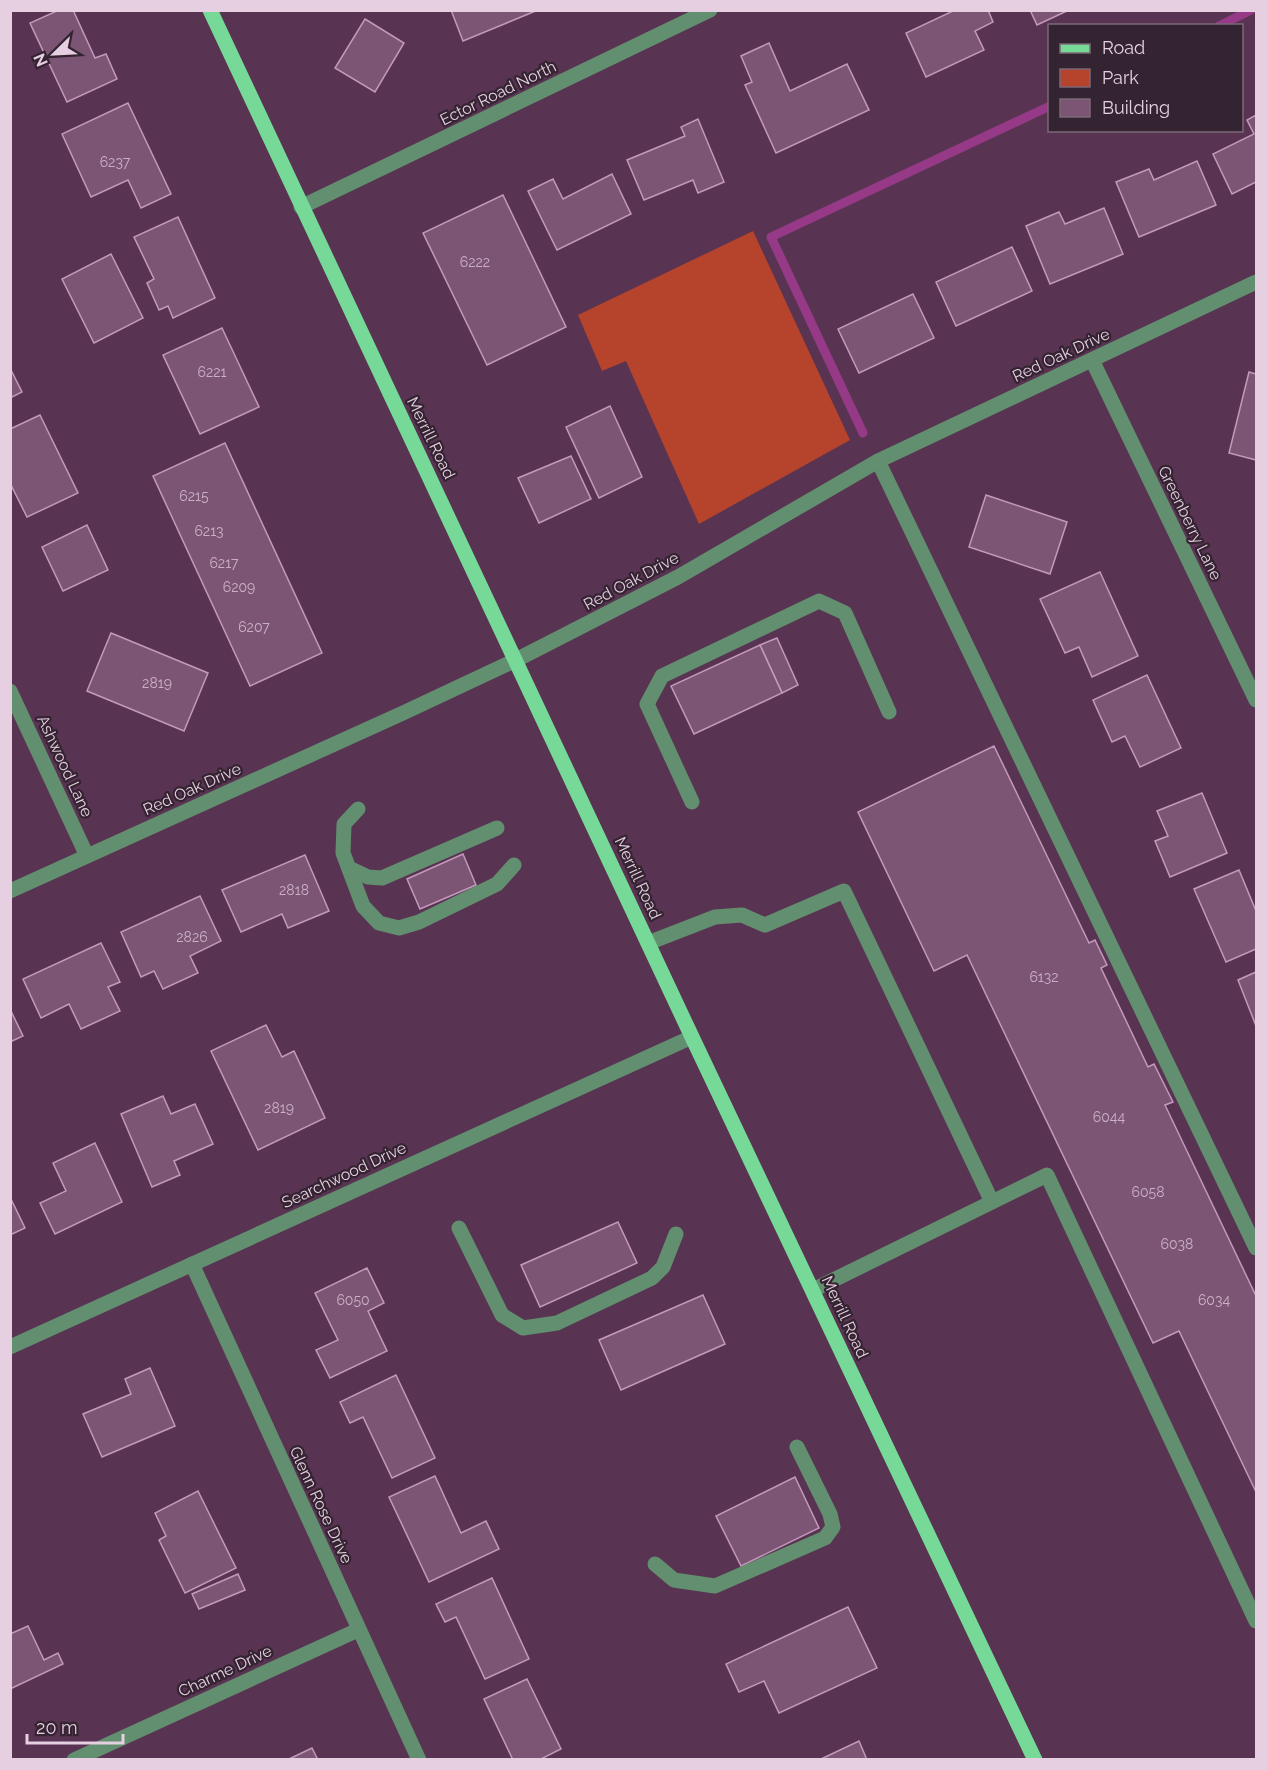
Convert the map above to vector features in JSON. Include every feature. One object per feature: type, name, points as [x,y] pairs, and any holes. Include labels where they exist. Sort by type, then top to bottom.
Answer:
[{"type":"main road","name":"Merrill Road","points":[[210,10],[692,1037],[1035,1760]]},
{"type":"street","name":"Ector Road North","points":[[301,207],[710,10]]},
{"type":"street","name":"Red Oak Drive","points":[[10,891],[516,660],[678,577],[878,461],[1257,282]]},
{"type":"street","name":"Greenberry Lane","points":[[1092,360],[1257,700]]},
{"type":"street","points":[[878,461],[1257,1248]]},
{"type":"street","points":[[692,802],[647,704],[662,676],[819,601],[845,613],[889,712]]},
{"type":"street","name":"Ashwood Lane","points":[[10,691],[87,856]]},
{"type":"street","points":[[358,809],[344,824],[343,853],[363,906],[379,923],[399,928],[419,922],[497,884],[514,865]]},
{"type":"street","points":[[349,868],[368,877],[382,878],[497,828]]},
{"type":"street","points":[[648,943],[715,917],[742,915],[765,925],[844,891],[992,1202]]},
{"type":"street","name":"Searchwood Drive","points":[[10,1347],[692,1037]]},
{"type":"street","points":[[813,1290],[1047,1175],[1257,1621]]},
{"type":"street","points":[[459,1228],[502,1315],[523,1328],[556,1323],[652,1278],[663,1267],[676,1234]]},
{"type":"street","name":"Glenn Rose Drive","points":[[192,1264],[419,1760]]},
{"type":"street","points":[[655,1564],[674,1580],[715,1586],[825,1538],[833,1527],[830,1514],[797,1447]]},
{"type":"street","name":"Charme Drive","points":[[74,1760],[358,1630]]},
{"type":"green space","points":[[753,231],[850,440],[699,524],[626,361],[602,371],[578,315]]},
{"type":"building","points":[[59,10],[73,10],[95,58],[106,54],[117,79],[67,102],[30,23]]},
{"type":"building","points":[[451,10],[538,10],[463,41]]},
{"type":"building","points":[[955,10],[988,10],[993,22],[975,31],[984,50],[926,77],[906,33]]},
{"type":"building","points":[[1030,10],[1069,10],[1037,25]]},
{"type":"building","points":[[365,19],[404,43],[375,92],[335,68]]},
{"type":"building","points":[[769,43],[790,91],[847,64],[869,110],[776,153],[745,85],[752,82],[741,56]]},
{"type":"building","points":[[128,103],[171,194],[141,208],[128,180],[91,197],[62,134]]},
{"type":"building","points":[[1256,115],[1256,182],[1232,194],[1213,154],[1254,134],[1247,120]]},
{"type":"building","points":[[698,119],[724,182],[698,193],[693,180],[644,200],[627,160],[685,136],[681,127]]},
{"type":"building","points":[[1197,161],[1216,205],[1139,237],[1116,182],[1149,169],[1154,180]]},
{"type":"building","points":[[612,174],[631,214],[557,250],[528,191],[553,179],[563,199]]},
{"type":"building","points":[[503,195],[566,327],[487,365],[423,233]]},
{"type":"building","points":[[1104,208],[1123,254],[1050,284],[1026,226],[1059,212],[1065,224]]},
{"type":"building","points":[[178,217],[215,298],[173,318],[168,306],[159,310],[147,283],[154,279],[134,237]]},
{"type":"building","points":[[1012,247],[1032,291],[956,326],[936,282]]},
{"type":"building","points":[[111,254],[143,318],[94,343],[62,279]]},
{"type":"building","points":[[913,294],[934,338],[859,373],[838,329]]},
{"type":"building","points":[[222,328],[259,407],[200,434],[163,355]]},
{"type":"building","points":[[10,368],[22,392],[10,398]]},
{"type":"building","points":[[1249,372],[1256,374],[1256,460],[1229,453]]},
{"type":"building","points":[[610,406],[642,477],[599,498],[566,427]]},
{"type":"building","points":[[40,415],[78,493],[27,517],[10,483],[10,429]]},
{"type":"building","points":[[225,443],[322,653],[250,686],[153,476]]},
{"type":"building","points":[[571,456],[591,499],[539,523],[518,478]]},
{"type":"building","points":[[986,495],[1067,522],[1050,574],[969,547]]},
{"type":"building","points":[[87,525],[108,570],[63,591],[42,547]]},
{"type":"building","points":[[1100,572],[1138,656],[1092,677],[1079,647],[1065,653],[1040,599]]},
{"type":"building","points":[[111,633],[208,673],[184,731],[87,691]]},
{"type":"building","points":[[777,638],[798,685],[782,693],[760,645]]},
{"type":"building","points":[[760,645],[782,693],[694,734],[671,686]]},
{"type":"building","points":[[1147,675],[1181,748],[1140,767],[1125,736],[1112,742],[1093,700]]},
{"type":"building","points":[[994,746],[1089,943],[1095,940],[1107,965],[1101,968],[1148,1067],[1154,1064],[1173,1102],[1165,1105],[1256,1296],[1256,1492],[1179,1331],[1153,1343],[967,955],[934,971],[858,812]]},
{"type":"building","points":[[1202,793],[1227,853],[1170,877],[1155,841],[1168,836],[1157,811]]},
{"type":"building","points":[[463,854],[476,885],[420,909],[407,879]]},
{"type":"building","points":[[305,855],[329,911],[288,928],[282,914],[241,932],[222,890]]},
{"type":"building","points":[[1239,870],[1256,911],[1256,949],[1226,962],[1194,889]]},
{"type":"building","points":[[200,896],[221,941],[190,956],[198,973],[163,989],[154,971],[141,977],[121,932]]},
{"type":"building","points":[[101,943],[120,982],[108,987],[120,1011],[81,1029],[69,1004],[41,1018],[23,979]]},
{"type":"building","points":[[1256,972],[1256,1026],[1238,980]]},
{"type":"building","points":[[10,1009],[23,1036],[10,1042]]},
{"type":"building","points":[[266,1025],[282,1057],[294,1051],[325,1118],[258,1150],[211,1051]]},
{"type":"building","points":[[163,1096],[171,1114],[195,1104],[213,1144],[174,1161],[180,1175],[152,1187],[121,1114]]},
{"type":"building","points":[[95,1143],[122,1202],[55,1234],[40,1203],[66,1191],[53,1163]]},
{"type":"building","points":[[10,1197],[25,1228],[10,1235]]},
{"type":"building","points":[[618,1222],[637,1263],[540,1307],[521,1265]]},
{"type":"building","points":[[367,1268],[384,1303],[368,1311],[387,1351],[330,1378],[316,1350],[338,1340],[315,1293]]},
{"type":"building","points":[[703,1295],[725,1344],[621,1390],[599,1340]]},
{"type":"building","points":[[150,1368],[175,1426],[102,1457],[83,1414],[131,1394],[125,1379]]},
{"type":"building","points":[[396,1375],[435,1458],[392,1478],[363,1417],[350,1423],[340,1402]]},
{"type":"building","points":[[435,1476],[461,1533],[486,1521],[499,1549],[429,1582],[389,1497]]},
{"type":"building","points":[[795,1477],[819,1528],[741,1566],[716,1516]]},
{"type":"building","points":[[198,1491],[236,1568],[185,1593],[159,1540],[166,1536],[155,1513]]},
{"type":"building","points":[[238,1574],[245,1590],[199,1609],[192,1594]]},
{"type":"building","points":[[492,1578],[529,1659],[485,1679],[456,1617],[445,1622],[436,1604]]},
{"type":"building","points":[[848,1607],[877,1668],[779,1713],[764,1681],[739,1692],[726,1664]]},
{"type":"building","points":[[28,1626],[44,1660],[58,1653],[63,1664],[10,1689],[10,1634]]},
{"type":"building","points":[[527,1679],[561,1749],[539,1760],[513,1760],[484,1699]]},
{"type":"building","points":[[859,1741],[867,1760],[819,1760]]},
{"type":"building","points":[[312,1748],[318,1760],[287,1760]]},
{"type":"waterway","points":[[1223,24],[1251,10]]},
{"type":"waterway","points":[[863,433],[771,237],[1048,107]]}]
